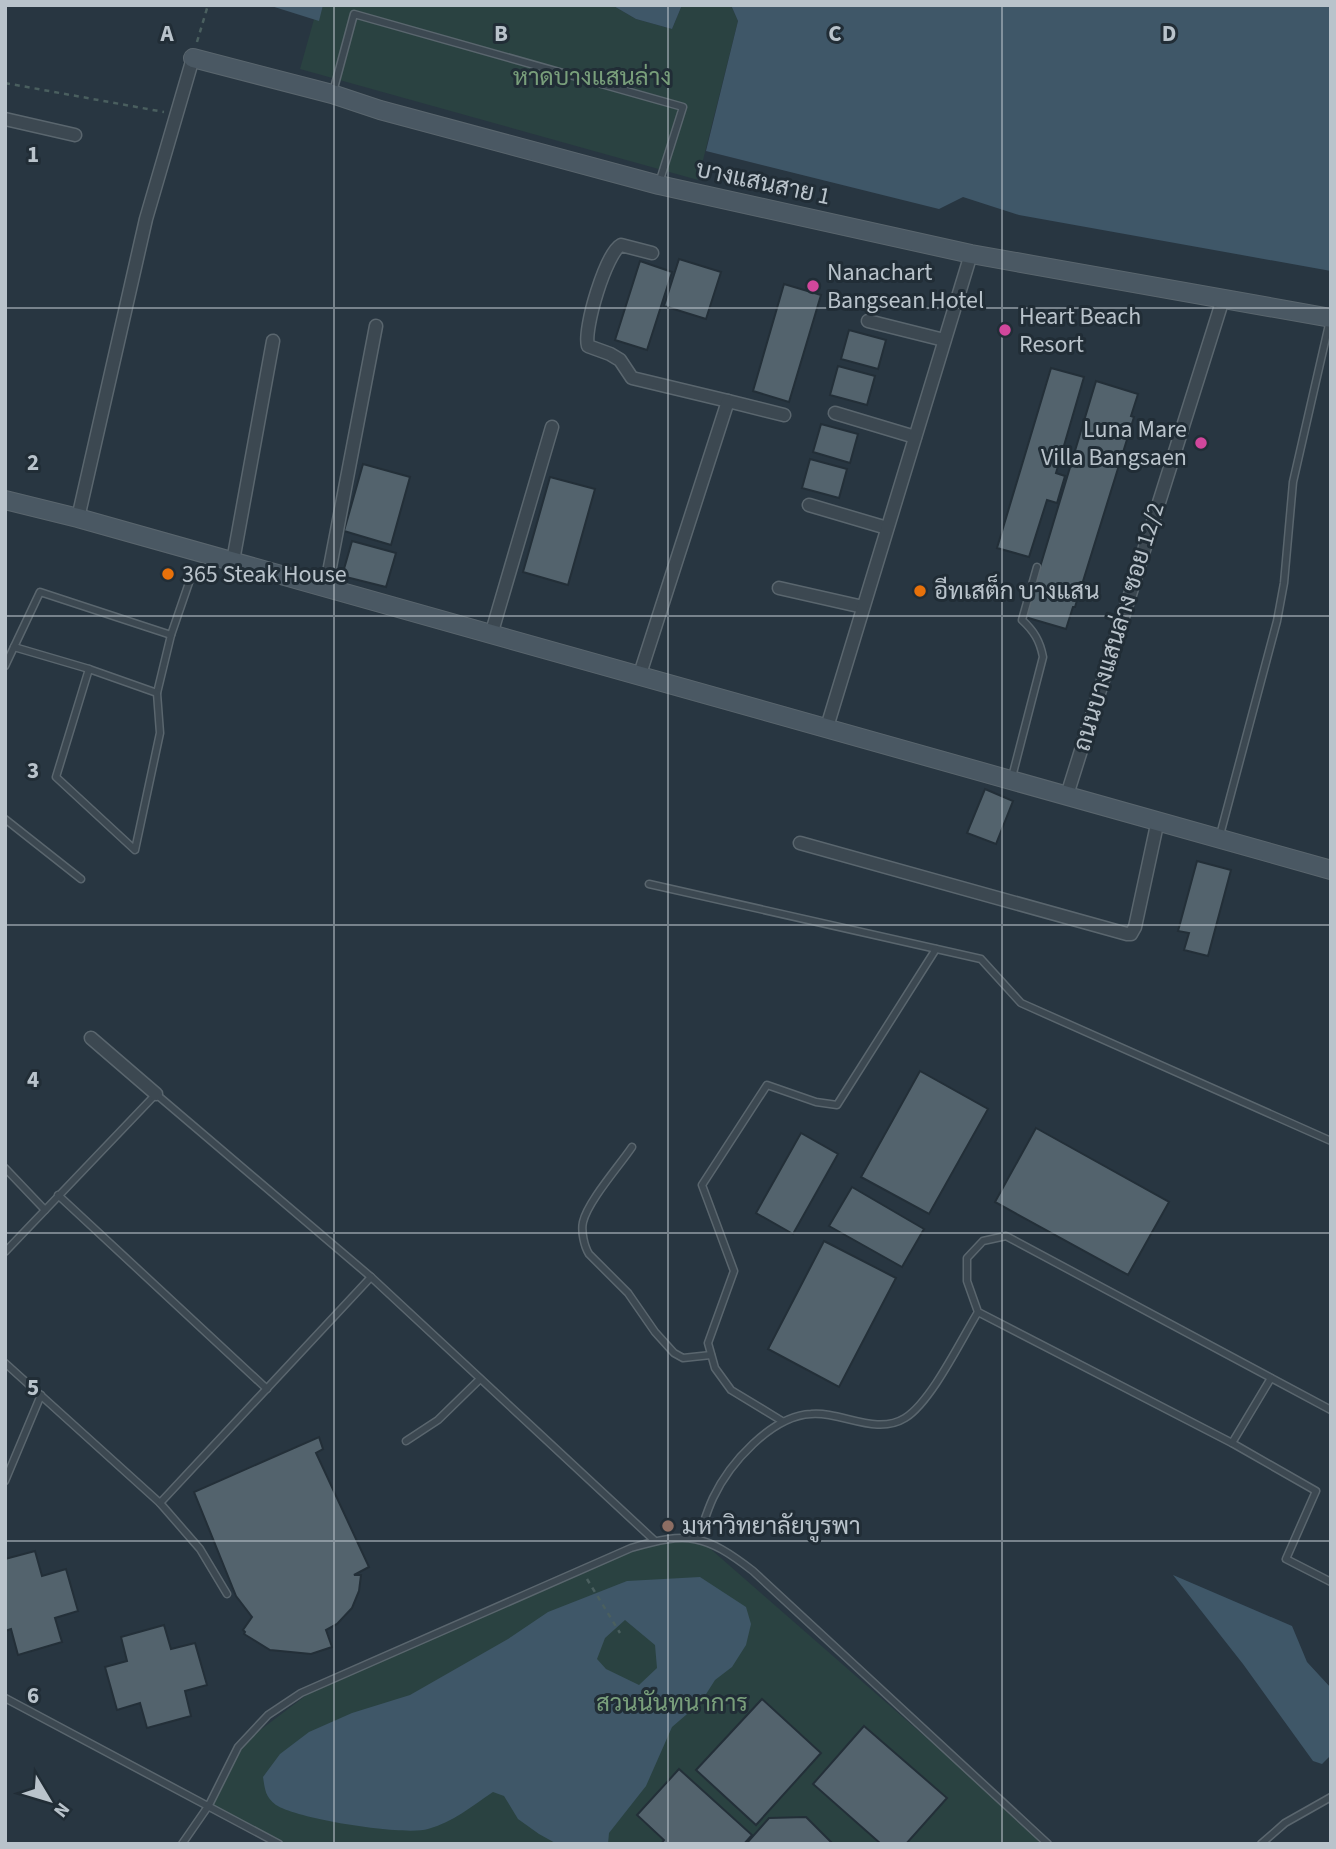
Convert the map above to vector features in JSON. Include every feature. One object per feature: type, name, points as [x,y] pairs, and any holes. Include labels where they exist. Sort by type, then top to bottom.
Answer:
[{"type":"street","name":"บางแสนสาย 1","points":[[193,58],[659,185],[971,254],[1331,318]]},
{"type":"street","points":[[78,518],[146,219],[193,58]]},
{"type":"street","points":[[5,120],[75,135]]},
{"type":"street","points":[[652,253],[621,245],[614,250],[597,292],[588,327],[588,346],[620,360],[632,378],[784,415]]},
{"type":"street","points":[[827,727],[971,254]]},
{"type":"street","name":"ถนนบางแสนล่าง ซอย 12/2","points":[[1067,794],[1223,299]]},
{"type":"street","points":[[867,321],[944,340]]},
{"type":"street","points":[[326,588],[376,326]]},
{"type":"street","points":[[233,561],[273,341]]},
{"type":"street","points":[[639,677],[728,401]]},
{"type":"street","points":[[835,413],[915,437]]},
{"type":"street","points":[[491,635],[552,427]]},
{"type":"street","points":[[5,500],[233,561],[1331,870]]},
{"type":"street","points":[[809,505],[887,528]]},
{"type":"street","points":[[779,588],[863,607]]},
{"type":"street","points":[[800,843],[1131,934],[1136,927],[1158,820]]},
{"type":"street","points":[[91,1038],[156,1094]]},
{"type":"lane","points":[[332,94],[354,14],[380,21],[683,107],[659,185]]},
{"type":"lane","points":[[1219,837],[1277,621],[1284,583],[1293,482],[1331,318]]},
{"type":"lane","points":[[1012,779],[1043,657],[1037,637],[1022,620],[1037,567]]},
{"type":"lane","points":[[89,669],[56,777],[135,849],[160,733],[156,693],[171,635],[193,571]]},
{"type":"lane","points":[[5,666],[40,592],[171,635]]},
{"type":"lane","points":[[14,647],[89,669],[156,693]]},
{"type":"lane","points":[[5,819],[81,879]]},
{"type":"lane","points":[[649,884],[981,959],[1021,1003],[1331,1141]]},
{"type":"lane","points":[[782,1421],[731,1390],[715,1368],[708,1343],[734,1271],[702,1185],[767,1085],[816,1102],[837,1105],[936,949]]},
{"type":"lane","points":[[5,1252],[156,1094],[371,1277],[655,1541]]},
{"type":"lane","points":[[632,1147],[583,1222],[584,1247],[628,1293],[674,1353],[683,1358],[711,1355]]},
{"type":"lane","points":[[5,1168],[45,1210]]},
{"type":"lane","points":[[58,1195],[267,1389]]},
{"type":"lane","points":[[1331,1410],[1006,1236],[983,1241],[967,1258],[967,1281],[978,1312],[1232,1443],[1316,1490],[1286,1559],[1331,1582]]},
{"type":"lane","points":[[160,1503],[371,1277]]},
{"type":"lane","points":[[698,1538],[714,1495],[744,1452],[782,1421],[811,1413],[878,1425],[904,1419],[924,1401],[978,1312]]},
{"type":"lane","points":[[5,1363],[160,1503],[200,1549],[228,1594]]},
{"type":"lane","points":[[406,1441],[438,1420],[480,1378]]},
{"type":"lane","points":[[1232,1443],[1271,1378]]},
{"type":"lane","points":[[5,1481],[41,1395]]},
{"type":"lane","points":[[182,1844],[209,1805],[239,1747],[268,1715],[300,1693],[631,1548],[667,1538],[698,1538],[726,1550],[753,1571],[1048,1844]]},
{"type":"lane","points":[[5,1698],[279,1844]]},
{"type":"lane","points":[[1261,1844],[1285,1823],[1331,1797]]},
{"type":"path","points":[[193,58],[208,5]]},
{"type":"path","points":[[5,83],[177,114]]},
{"type":"path","points":[[594,1591],[620,1633]]},
{"type":"green space","name":"หาดบางแสนล่าง","points":[[318,5],[612,5],[636,19],[672,29],[682,5],[731,5],[738,21],[698,180],[300,69]]},
{"type":"green space","name":"สวนนันทนาการ","points":[[698,1538],[1048,1844],[279,1844],[209,1805],[238,1747],[321,1684],[631,1548]]},
{"type":"water","points":[[268,5],[323,5],[319,21]]},
{"type":"water","points":[[612,5],[682,5],[672,29],[636,19]]},
{"type":"water","points":[[731,5],[1331,5],[1331,271],[1019,215],[963,197],[939,209],[706,151],[738,21]]},
{"type":"water","points":[[1173,1575],[1292,1626],[1307,1662],[1331,1688],[1331,1755],[1322,1764],[1313,1761],[1243,1664]]},
{"type":"water","points":[[700,1577],[746,1607],[751,1624],[746,1645],[732,1667],[715,1680],[701,1702],[672,1727],[646,1786],[609,1833],[608,1844],[557,1844],[518,1819],[504,1796],[493,1792],[446,1822],[415,1831],[375,1828],[305,1816],[276,1805],[268,1796],[263,1777],[280,1754],[309,1732],[352,1713],[410,1695],[508,1639],[548,1612],[627,1581]],"holes":[[[625,1620],[655,1645],[657,1668],[639,1685],[606,1669],[597,1659],[605,1638]]]},
{"type":"building","points":[[679,259],[721,272],[706,319],[664,306]]},
{"type":"building","points":[[640,261],[672,272],[647,350],[615,340]]},
{"type":"building","points":[[784,284],[821,295],[789,402],[753,391]]},
{"type":"building","points":[[849,330],[886,340],[878,369],[841,359]]},
{"type":"building","points":[[838,366],[875,376],[867,405],[830,395]]},
{"type":"building","points":[[1051,368],[1084,377],[1056,473],[1065,476],[1057,503],[1047,500],[1029,557],[997,548]]},
{"type":"building","points":[[1096,381],[1138,394],[1131,416],[1134,417],[1066,629],[1025,617]]},
{"type":"building","points":[[821,424],[858,434],[850,463],[813,452]]},
{"type":"building","points":[[810,459],[847,469],[839,498],[802,488]]},
{"type":"building","points":[[363,464],[410,477],[391,545],[344,531]]},
{"type":"building","points":[[550,477],[595,489],[568,585],[523,572]]},
{"type":"building","points":[[352,541],[396,553],[386,587],[342,576]]},
{"type":"building","points":[[985,789],[1013,801],[996,844],[967,833]]},
{"type":"building","points":[[1197,861],[1231,870],[1208,956],[1184,950],[1189,933],[1178,931]]},
{"type":"building","points":[[920,1071],[988,1109],[929,1214],[861,1177]]},
{"type":"building","points":[[1036,1128],[1169,1202],[1128,1275],[995,1202]]},
{"type":"building","points":[[801,1133],[838,1154],[793,1234],[756,1213]]},
{"type":"building","points":[[852,1187],[924,1229],[902,1267],[829,1226]]},
{"type":"building","points":[[824,1241],[896,1278],[839,1387],[768,1349]]},
{"type":"building","points":[[319,1437],[323,1449],[316,1453],[369,1567],[354,1575],[361,1575],[359,1591],[352,1608],[337,1624],[326,1630],[332,1647],[311,1654],[270,1650],[244,1634],[243,1630],[252,1617],[236,1596],[194,1492]]},
{"type":"building","points":[[35,1551],[42,1576],[66,1569],[78,1611],[55,1618],[62,1642],[18,1655],[11,1629],[5,1631],[5,1559]]},
{"type":"building","points":[[164,1625],[171,1649],[195,1643],[207,1685],[185,1691],[191,1716],[147,1728],[140,1703],[117,1710],[105,1667],[127,1661],[121,1637]]},
{"type":"building","points":[[762,1699],[821,1753],[756,1825],[696,1770]]},
{"type":"building","points":[[864,1726],[947,1798],[906,1844],[881,1844],[813,1784]]},
{"type":"building","points":[[679,1769],[752,1835],[744,1844],[661,1844],[664,1840],[637,1815]]},
{"type":"building","points":[[806,1817],[833,1844],[746,1844],[769,1818]]},
{"type":"place","name":"Nanachart Bangsean Hotel","points":[[813,286]]},
{"type":"place","name":"Heart Beach Resort","points":[[1005,330]]},
{"type":"place","name":"Luna Mare Villa Bangsaen","points":[[1201,443]]},
{"type":"place","name":"365 Steak House","points":[[168,574]]},
{"type":"place","name":"อีทเสต็ก บางแสน","points":[[920,591]]},
{"type":"place","name":"มหาวิทยาลัยบูรพา","points":[[668,1526]]}]
